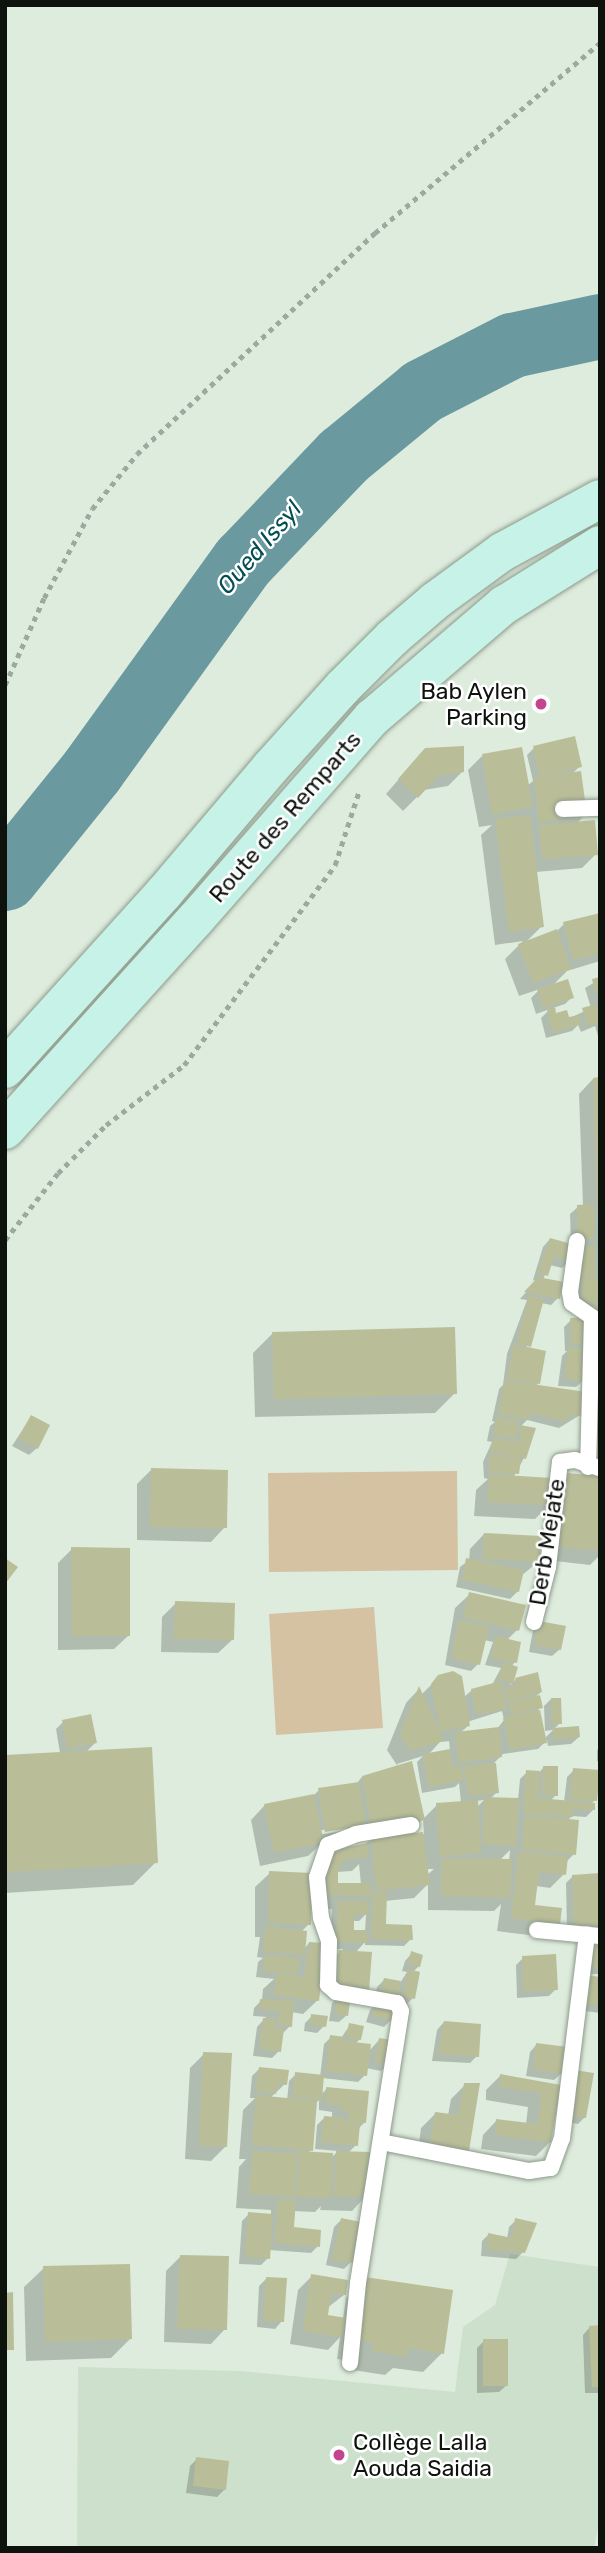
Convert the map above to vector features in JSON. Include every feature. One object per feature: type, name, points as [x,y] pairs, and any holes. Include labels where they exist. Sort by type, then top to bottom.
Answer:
[{"type":"main road","name":"Route des Remparts","points":[[5,1069],[164,893],[270,768],[392,638],[435,601],[502,552],[600,499]]},
{"type":"main road","name":"Route des Remparts","points":[[5,1130],[195,920],[372,718],[504,605],[600,545]]},
{"type":"lane","points":[[564,809],[600,808]]},
{"type":"lane","points":[[577,1241],[570,1292],[572,1303],[596,1317],[594,1467]]},
{"type":"lane","name":"Derb Mejate","points":[[534,1622],[548,1567],[560,1462],[575,1460],[594,1467]]},
{"type":"lane","points":[[350,2363],[358,2283],[401,2007],[381,1999],[337,1992],[328,1984],[329,1941],[321,1919],[317,1877],[328,1845],[356,1834],[411,1825]]},
{"type":"lane","points":[[381,2142],[529,2171],[551,2168],[562,2138],[593,1936],[537,1930]]},
{"type":"path","points":[[5,685],[44,598],[92,509],[137,454],[375,233],[600,43]]},
{"type":"path","points":[[5,1240],[58,1173],[106,1125],[184,1065],[236,998],[335,865],[362,780]]},
{"type":"shaded area","points":[[457,1471],[458,1570],[269,1572],[268,1473]]},
{"type":"shaded area","points":[[374,1607],[383,1728],[276,1735],[269,1614]]},
{"type":"shaded area","name":"Collège Lalla Aouda Saidia","points":[[510,2254],[600,2267],[600,2518],[594,2548],[77,2548],[78,2367],[240,2371],[455,2392],[463,2327],[495,2305]]},
{"type":"building","points":[[575,736],[582,767],[544,776],[581,771],[587,815],[539,822],[534,778],[540,777],[533,746]]},
{"type":"building","points":[[464,746],[464,772],[438,776],[418,798],[398,779],[425,748]]},
{"type":"building","points":[[522,747],[533,807],[492,814],[482,754]]},
{"type":"building","points":[[530,815],[544,927],[509,932],[495,819]]},
{"type":"building","points":[[595,820],[598,855],[542,859],[539,825]]},
{"type":"building","points":[[600,913],[600,953],[573,960],[563,922]]},
{"type":"building","points":[[557,929],[571,969],[533,983],[518,944]]},
{"type":"building","points":[[600,977],[600,990],[595,992],[592,979]]},
{"type":"building","points":[[568,979],[574,998],[543,1008],[537,989]]},
{"type":"building","points":[[596,1004],[600,1023],[588,1026],[582,1008]]},
{"type":"building","points":[[555,1007],[556,1013],[567,1010],[569,1017],[579,1015],[582,1024],[553,1032],[547,1010]]},
{"type":"building","points":[[600,1077],[600,1228],[598,1228],[593,1078]]},
{"type":"building","points":[[594,1204],[594,1239],[578,1240],[577,1205]]},
{"type":"building","points":[[550,1238],[575,1245],[570,1262],[554,1257],[548,1276],[538,1273]]},
{"type":"building","points":[[580,1246],[595,1246],[595,1277],[580,1277]]},
{"type":"building","points":[[538,1277],[564,1282],[560,1299],[524,1292]]},
{"type":"building","points":[[582,1278],[598,1278],[597,1305],[582,1305]]},
{"type":"building","points":[[529,1296],[544,1299],[531,1347],[517,1343]]},
{"type":"building","points":[[594,1317],[595,1344],[571,1344],[570,1318]]},
{"type":"building","points":[[455,1327],[457,1394],[274,1399],[272,1332]]},
{"type":"building","points":[[514,1344],[546,1351],[540,1384],[507,1378]]},
{"type":"building","points":[[568,1347],[588,1349],[585,1381],[565,1379]]},
{"type":"building","points":[[505,1380],[586,1392],[582,1416],[569,1414],[568,1422],[531,1413],[530,1420],[498,1414]]},
{"type":"building","points":[[597,1392],[600,1392],[600,1426],[596,1426]]},
{"type":"building","points":[[31,1415],[50,1425],[38,1449],[18,1438]]},
{"type":"building","points":[[497,1417],[519,1421],[516,1439],[493,1435]]},
{"type":"building","points":[[520,1425],[536,1428],[526,1459],[490,1452],[494,1438],[520,1442]]},
{"type":"building","points":[[596,1431],[600,1432],[600,1464],[595,1464]]},
{"type":"building","points":[[489,1454],[521,1459],[519,1474],[490,1472]]},
{"type":"building","points":[[151,1468],[228,1470],[227,1528],[150,1527]]},
{"type":"building","points":[[567,1473],[600,1476],[600,1551],[559,1547]]},
{"type":"building","points":[[489,1474],[552,1478],[551,1506],[488,1502]]},
{"type":"building","points":[[484,1533],[541,1536],[540,1562],[482,1559]]},
{"type":"building","points":[[71,1547],[130,1548],[130,1636],[72,1636]]},
{"type":"building","points":[[5,1558],[18,1567],[5,1584]]},
{"type":"building","points":[[466,1558],[524,1570],[519,1592],[462,1580]]},
{"type":"building","points":[[469,1592],[526,1605],[519,1631],[463,1617]]},
{"type":"building","points":[[175,1601],[235,1603],[234,1640],[174,1639]]},
{"type":"building","points":[[459,1620],[489,1627],[480,1665],[451,1658]]},
{"type":"building","points":[[539,1621],[566,1626],[561,1650],[535,1645]]},
{"type":"building","points":[[496,1636],[521,1642],[517,1663],[491,1658]]},
{"type":"building","points":[[504,1662],[518,1667],[513,1684],[498,1679]]},
{"type":"building","points":[[453,1671],[462,1676],[470,1726],[440,1731],[431,1684],[438,1675]]},
{"type":"building","points":[[538,1672],[542,1692],[508,1701],[505,1688],[517,1685],[515,1678]]},
{"type":"building","points":[[501,1681],[507,1708],[477,1715],[471,1689]]},
{"type":"building","points":[[419,1686],[444,1741],[410,1751],[400,1735]]},
{"type":"building","points":[[540,1695],[543,1708],[511,1715],[508,1702]]},
{"type":"building","points":[[551,1698],[561,1698],[562,1724],[552,1724]]},
{"type":"building","points":[[540,1710],[547,1743],[510,1750],[503,1718]]},
{"type":"building","points":[[91,1714],[97,1743],[67,1749],[62,1720]]},
{"type":"building","points":[[579,1726],[580,1737],[554,1740],[553,1728]]},
{"type":"building","points":[[499,1727],[502,1757],[459,1763],[455,1732]]},
{"type":"building","points":[[152,1747],[158,1863],[5,1872],[5,1755]]},
{"type":"building","points":[[450,1749],[453,1767],[461,1766],[464,1780],[429,1787],[423,1754]]},
{"type":"building","points":[[412,1761],[425,1820],[371,1829],[362,1776]]},
{"type":"building","points":[[496,1763],[499,1793],[468,1796],[464,1766]]},
{"type":"building","points":[[543,1766],[558,1766],[558,1796],[542,1795]]},
{"type":"building","points":[[573,1768],[600,1770],[597,1801],[570,1799]]},
{"type":"building","points":[[526,1770],[540,1771],[538,1798],[595,1803],[595,1810],[573,1809],[573,1817],[523,1813]]},
{"type":"building","points":[[359,1782],[366,1825],[325,1832],[318,1788]]},
{"type":"building","points":[[314,1794],[324,1843],[274,1852],[264,1804]]},
{"type":"building","points":[[484,1797],[519,1798],[516,1846],[482,1844]]},
{"type":"building","points":[[478,1800],[481,1853],[440,1856],[436,1803]]},
{"type":"building","points":[[525,1815],[579,1820],[576,1855],[522,1849]]},
{"type":"building","points":[[423,1832],[430,1885],[377,1891],[371,1838]]},
{"type":"building","points":[[368,1843],[368,1857],[348,1859],[341,1863],[338,1883],[371,1883],[371,1897],[325,1895],[323,1883],[327,1851]]},
{"type":"building","points":[[519,1851],[568,1857],[566,1875],[539,1872],[535,1905],[562,1908],[560,1924],[511,1918]]},
{"type":"building","points":[[442,1858],[512,1859],[510,1898],[441,1896]]},
{"type":"building","points":[[269,1871],[312,1873],[311,1925],[268,1923]]},
{"type":"building","points":[[600,1873],[600,1925],[574,1926],[572,1875]]},
{"type":"building","points":[[373,1892],[387,1893],[386,1924],[412,1925],[413,1940],[371,1939]]},
{"type":"building","points":[[338,1901],[369,1901],[368,1915],[354,1914],[354,1930],[367,1930],[367,1943],[336,1942]]},
{"type":"building","points":[[266,1926],[307,1931],[305,1955],[263,1951]]},
{"type":"building","points":[[309,1942],[326,1943],[319,2001],[274,1995],[277,1973],[304,1977]]},
{"type":"building","points":[[588,1945],[600,1946],[600,1968],[587,1967]]},
{"type":"building","points":[[339,1950],[372,1952],[369,1991],[336,1989]]},
{"type":"building","points":[[411,1951],[423,1955],[420,1967],[408,1964]]},
{"type":"building","points":[[265,1954],[299,1958],[298,1974],[263,1971]]},
{"type":"building","points":[[556,1954],[558,1990],[523,1991],[522,1956]]},
{"type":"building","points":[[408,1969],[420,1972],[415,1999],[402,1997]]},
{"type":"building","points":[[587,1975],[600,1977],[600,2006],[583,2003]]},
{"type":"building","points":[[384,1978],[401,1981],[397,1999],[380,1996]]},
{"type":"building","points":[[338,1994],[351,1996],[348,2016],[335,2014]]},
{"type":"building","points":[[260,1999],[294,2001],[292,2027],[278,2025],[279,2011],[259,2009]]},
{"type":"building","points":[[376,2001],[396,2007],[393,2021],[372,2015]]},
{"type":"building","points":[[311,2014],[328,2016],[326,2027],[310,2024]]},
{"type":"building","points":[[263,2018],[276,2019],[275,2028],[284,2029],[281,2052],[259,2049]]},
{"type":"building","points":[[444,2021],[481,2024],[479,2057],[438,2054]]},
{"type":"building","points":[[349,2023],[364,2026],[361,2040],[346,2038]]},
{"type":"building","points":[[330,2035],[345,2037],[344,2041],[371,2044],[367,2076],[326,2071]]},
{"type":"building","points":[[379,2038],[394,2040],[390,2065],[375,2062]]},
{"type":"building","points":[[536,2043],[568,2047],[563,2074],[533,2069]]},
{"type":"building","points":[[203,2052],[232,2053],[227,2147],[199,2146]]},
{"type":"building","points":[[259,2067],[289,2070],[287,2085],[278,2084],[276,2094],[256,2091]]},
{"type":"building","points":[[574,2070],[594,2073],[586,2118],[567,2115]]},
{"type":"building","points":[[295,2072],[324,2075],[322,2100],[293,2097]]},
{"type":"building","points":[[500,2074],[561,2085],[551,2142],[495,2135],[496,2119],[538,2124],[541,2093],[499,2087]]},
{"type":"building","points":[[464,2083],[480,2083],[469,2151],[430,2144],[435,2112],[459,2115]]},
{"type":"building","points":[[326,2087],[369,2091],[366,2123],[348,2122],[349,2111],[339,2110],[339,2105],[325,2103]]},
{"type":"building","points":[[256,2095],[317,2101],[313,2151],[252,2145]]},
{"type":"building","points":[[324,2116],[346,2118],[346,2122],[341,2122],[360,2124],[358,2146],[321,2142]]},
{"type":"building","points":[[253,2151],[297,2153],[295,2197],[249,2194]]},
{"type":"building","points":[[299,2151],[333,2153],[331,2198],[297,2197]]},
{"type":"building","points":[[336,2151],[370,2152],[368,2197],[334,2196]]},
{"type":"building","points":[[278,2199],[296,2200],[294,2227],[321,2230],[320,2247],[275,2243]]},
{"type":"building","points":[[248,2212],[273,2214],[270,2259],[245,2257]]},
{"type":"building","points":[[341,2218],[361,2222],[353,2263],[332,2259]]},
{"type":"building","points":[[515,2218],[537,2223],[525,2253],[487,2249],[488,2233],[512,2238]]},
{"type":"building","points":[[180,2255],[229,2256],[227,2330],[177,2329]]},
{"type":"building","points":[[130,2264],[132,2339],[45,2342],[43,2266]]},
{"type":"building","points":[[311,2274],[348,2280],[346,2295],[331,2294],[328,2315],[346,2318],[343,2337],[303,2331]]},
{"type":"building","points":[[266,2277],[287,2278],[284,2322],[263,2321]]},
{"type":"building","points":[[365,2277],[453,2290],[444,2354],[408,2348],[406,2357],[372,2351],[373,2342],[356,2340]]},
{"type":"building","points":[[13,2292],[14,2350],[5,2350],[5,2293]]},
{"type":"building","points":[[600,2325],[600,2387],[592,2387],[589,2326]]},
{"type":"building","points":[[483,2339],[508,2339],[508,2386],[483,2386]]},
{"type":"building","points":[[196,2457],[229,2461],[226,2490],[193,2486]]},
{"type":"waterway","name":"Oued Issyl","points":[[5,878],[92,770],[243,561],[343,456],[422,391],[512,345],[600,326]]},
{"type":"place","name":"Bab Aylen Parking","points":[[541,704]]},
{"type":"place","name":"Collège Lalla Aouda Saidia","points":[[339,2455]]}]
